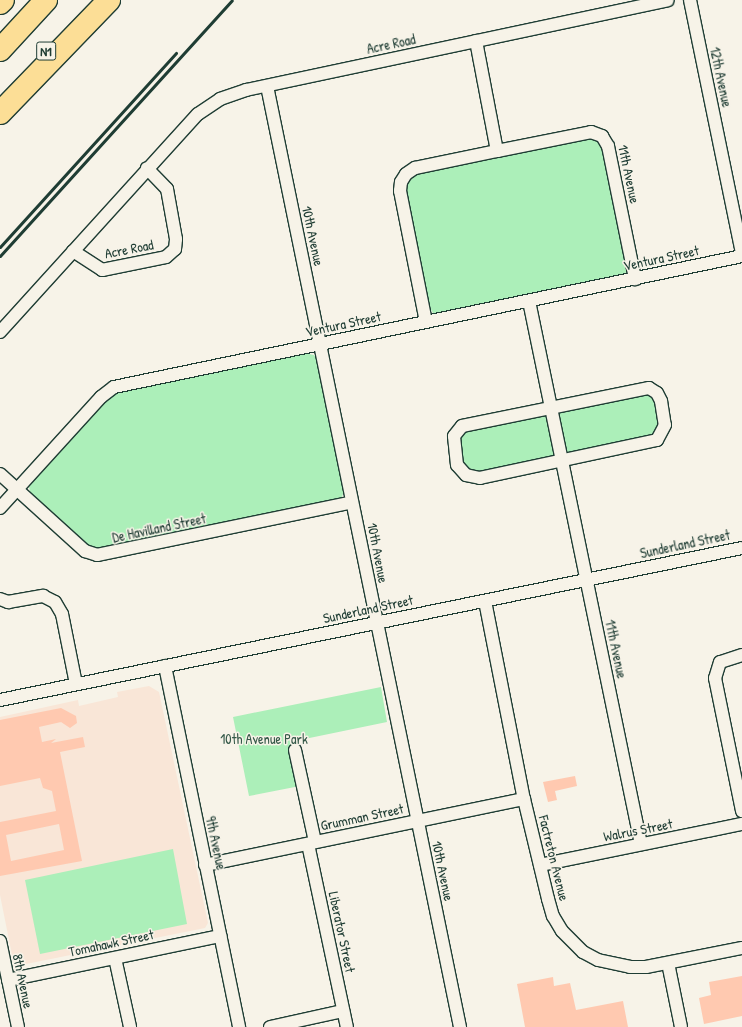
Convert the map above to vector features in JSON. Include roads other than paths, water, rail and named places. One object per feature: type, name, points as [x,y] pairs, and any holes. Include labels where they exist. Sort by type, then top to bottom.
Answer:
[{"type":"highway","name":"N1","points":[[0,50],[46,0]]},
{"type":"highway","name":"N1","points":[[0,102],[92,0]]},
{"type":"highway","points":[[0,113],[109,0]]},
{"type":"street","name":"Acre Road","points":[[0,332],[147,168],[205,108],[228,95],[668,0]]},
{"type":"street","name":"12th Avenue","points":[[690,0],[742,255]]},
{"type":"street","points":[[476,41],[497,151]]},
{"type":"street","name":"10th Avenue","points":[[266,86],[460,1027]]},
{"type":"street","name":"11th Avenue","points":[[426,322],[400,190],[401,182],[406,174],[416,168],[497,151],[591,132],[602,136],[608,146],[635,279]]},
{"type":"street","name":"Acre Road","points":[[73,252],[102,270],[166,257],[175,249],[176,239],[167,189],[147,168]]},
{"type":"street","name":"Ventura Street","points":[[0,508],[109,390],[742,255]]},
{"type":"street","name":"11th Avenue","points":[[528,301],[641,844]]},
{"type":"street","points":[[649,388],[657,393],[664,415],[665,430],[657,440],[562,460],[475,478],[463,472],[455,456],[454,436],[462,426],[551,407],[649,388]]},
{"type":"street","name":"De Havilland Street","points":[[0,474],[85,551],[97,555],[352,502]]},
{"type":"street","name":"Sunderland Street","points":[[0,700],[742,548]]},
{"type":"street","points":[[0,599],[8,602],[43,596],[55,602],[62,614],[76,684]]},
{"type":"street","name":"Factreton Avenue","points":[[485,600],[524,799],[553,916],[562,931],[582,952],[598,960],[630,967],[668,963],[742,948]]},
{"type":"street","points":[[742,655],[720,662],[716,678],[742,811]]},
{"type":"street","name":"9th Avenue","points":[[165,666],[239,1027]]},
{"type":"street","name":"Liberator Street","points":[[295,750],[348,1027]]},
{"type":"street","name":"Grumman Street","points":[[205,865],[524,799]]},
{"type":"street","name":"Walrus Street","points":[[540,865],[742,824]]},
{"type":"street","name":"Tomahawk Street","points":[[8,980],[220,936]]},
{"type":"street","name":"8th Avenue","points":[[0,941],[18,1027]]},
{"type":"street","points":[[115,958],[130,1027]]},
{"type":"street","points":[[668,963],[681,1027]]},
{"type":"street","points":[[270,1027],[344,1011]]},
{"type":"railway","points":[[0,256],[232,0]]},
{"type":"railway","points":[[0,247],[176,53]]},
{"type":"park label","name":"10th Avenue Park","points":[[264,739]]}]
